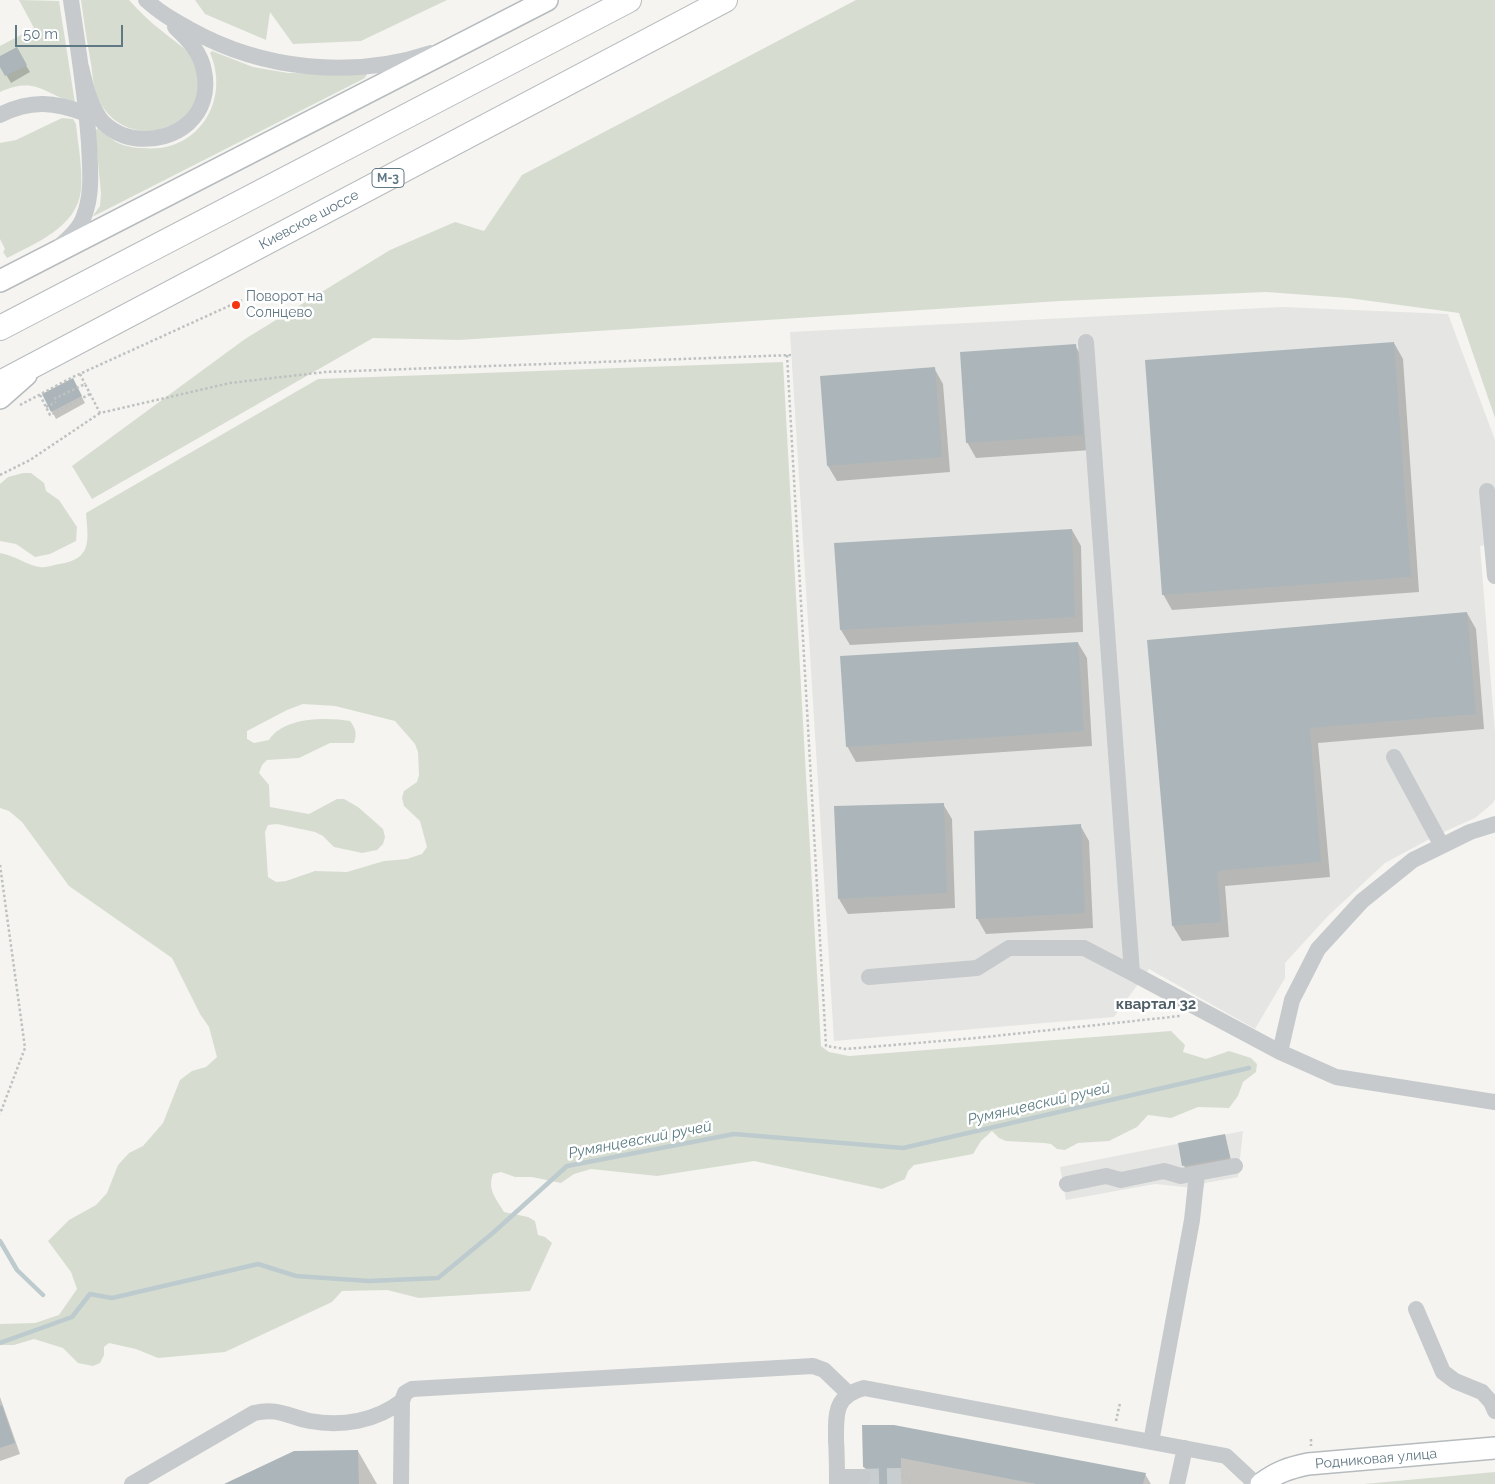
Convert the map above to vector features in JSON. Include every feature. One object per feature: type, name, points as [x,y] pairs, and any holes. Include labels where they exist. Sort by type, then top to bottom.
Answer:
[{"type":"highway","points":[[0,328],[629,0]]},
{"type":"highway","name":"Киевское шоссе","points":[[0,383],[724,0]]},
{"type":"main road","points":[[0,280],[547,0]]},
{"type":"main road","points":[[0,398],[37,366],[52,356]]},
{"type":"main road","name":"Родниковая улица","points":[[1261,1484],[1287,1469],[1308,1464],[1495,1448]]},
{"type":"street","points":[[50,256],[74,232],[84,217],[90,195],[91,174],[87,114],[71,0]]},
{"type":"street","points":[[81,67],[88,96],[97,116],[111,129],[125,136],[145,139],[164,137],[181,130],[193,118],[201,103],[205,88],[204,70],[198,53],[186,38],[152,6]]},
{"type":"street","points":[[152,6],[215,43],[252,56],[297,66],[347,67],[385,64],[424,55],[471,40]]},
{"type":"street","points":[[0,116],[22,105],[38,103],[65,106],[87,114]]},
{"type":"street","points":[[1086,342],[1132,973]]},
{"type":"street","points":[[1487,490],[1495,576]]},
{"type":"street","points":[[1394,757],[1442,846]]},
{"type":"street","points":[[1280,1052],[1292,1000],[1318,948],[1362,901],[1413,860],[1470,832],[1495,824]]},
{"type":"street","points":[[869,977],[977,968],[1009,948],[1084,948],[1280,1052],[1336,1077],[1495,1102]]},
{"type":"street","points":[[1067,1184],[1106,1176],[1123,1179],[1164,1171],[1181,1176],[1235,1166]]},
{"type":"street","points":[[1151,1442],[1192,1220],[1197,1173]]},
{"type":"street","points":[[1416,1309],[1443,1372],[1455,1381],[1482,1392],[1491,1402],[1495,1411]]},
{"type":"street","points":[[401,1484],[402,1401],[405,1393],[412,1390],[813,1366],[824,1370],[849,1394]]},
{"type":"street","points":[[863,1477],[837,1481],[836,1414],[842,1400],[849,1394],[864,1388],[1226,1456],[1256,1484]]},
{"type":"street","points":[[132,1484],[254,1413],[276,1411],[310,1421],[325,1423],[346,1422],[373,1417],[402,1401]]},
{"type":"street","points":[[1177,1484],[1185,1448]]},
{"type":"path","points":[[90,394],[50,415],[39,396],[80,374],[242,300]]},
{"type":"path","points":[[787,355],[826,1046],[846,1050],[1208,1014]]},
{"type":"path","points":[[0,475],[30,460],[100,413],[230,383],[325,372],[792,355]]},
{"type":"path","points":[[80,374],[100,413]]},
{"type":"path","points":[[46,407],[85,384]]},
{"type":"path","points":[[0,865],[26,1048],[0,1114]]},
{"type":"path","points":[[1115,1425],[1120,1403]]},
{"type":"path","points":[[1311,1439],[1311,1448]]},
{"type":"path","points":[[901,1476],[906,1477],[911,1484]]},
{"type":"shaded area","points":[[19,0],[59,1],[75,103],[32,86],[23,86],[0,92],[0,46],[34,28]]},
{"type":"shaded area","points":[[81,0],[129,0],[149,20],[186,51],[192,59],[198,81],[195,101],[185,116],[169,126],[151,131],[131,129],[113,119],[99,101],[96,92]]},
{"type":"shaded area","points":[[195,0],[447,0],[361,41],[293,44],[270,12],[266,40],[205,14]]},
{"type":"shaded area","points":[[856,0],[1495,0],[1495,418],[1459,313],[1348,298],[1266,292],[1060,301],[459,340],[373,338],[92,499],[72,466],[245,339],[390,250],[455,222],[484,231],[522,175]]},
{"type":"shaded area","points":[[212,51],[253,67],[288,73],[367,74],[365,78],[92,217],[100,206],[101,193],[95,131],[98,128],[116,142],[143,148],[162,148],[179,142],[193,133],[205,121],[212,106],[216,89],[215,71],[210,53]]},
{"type":"shaded area","points":[[62,118],[73,119],[76,124],[81,174],[81,190],[78,203],[72,214],[53,232],[42,240],[7,258],[3,252],[5,249],[0,239],[0,143],[16,140]]},
{"type":"shaded area","points":[[1282,307],[1448,314],[1495,440],[1495,544],[1480,546],[1495,733],[1495,799],[1493,803],[1475,818],[1437,835],[1385,863],[1328,916],[1285,963],[1285,978],[1255,1029],[1149,969],[1114,1017],[834,1041],[790,332]]},
{"type":"shaded area","points":[[783,362],[821,1046],[829,1052],[849,1056],[1171,1031],[1185,1045],[1183,1052],[1206,1059],[1229,1051],[1251,1058],[1257,1064],[1256,1072],[1243,1082],[1238,1096],[1229,1108],[1198,1107],[1171,1118],[1148,1115],[1137,1127],[1109,1141],[1078,1143],[1065,1150],[1057,1149],[1051,1144],[1006,1141],[999,1138],[992,1131],[981,1141],[973,1154],[914,1165],[908,1171],[905,1179],[882,1189],[754,1161],[657,1176],[591,1169],[574,1174],[561,1183],[532,1177],[515,1177],[501,1172],[493,1174],[491,1185],[493,1194],[504,1212],[528,1217],[535,1221],[538,1235],[545,1237],[552,1243],[530,1291],[419,1298],[387,1290],[342,1291],[332,1302],[225,1352],[158,1358],[136,1349],[109,1343],[104,1347],[104,1355],[100,1363],[93,1366],[78,1363],[63,1348],[34,1339],[14,1345],[0,1345],[0,1324],[35,1323],[59,1315],[77,1289],[71,1272],[48,1241],[69,1220],[96,1205],[107,1193],[118,1165],[129,1153],[143,1146],[163,1123],[180,1080],[192,1071],[206,1067],[217,1057],[209,1027],[200,1014],[172,958],[69,886],[22,822],[9,811],[0,808],[0,553],[31,565],[42,567],[78,558],[86,547],[86,513],[318,379]],"holes":[[[303,704],[335,706],[395,721],[415,744],[418,752],[419,775],[417,782],[404,791],[402,798],[404,806],[420,821],[427,847],[422,854],[407,859],[384,861],[347,872],[315,871],[286,881],[276,882],[268,877],[265,832],[268,825],[277,824],[315,832],[323,836],[334,847],[362,853],[377,850],[383,844],[385,837],[383,829],[358,807],[344,799],[337,799],[309,814],[270,807],[269,785],[259,773],[262,765],[267,760],[299,758],[330,743],[354,743],[355,729],[350,721],[329,719],[306,720],[284,727],[269,740],[254,743],[247,739],[247,731],[287,710]]]},
{"type":"shaded area","points":[[31,473],[44,483],[46,491],[59,500],[77,527],[76,541],[50,554],[35,557],[16,544],[0,541],[0,484],[8,477]]},
{"type":"shaded area","points":[[1243,1131],[1238,1177],[1205,1183],[1203,1189],[1155,1184],[1066,1200],[1060,1167]]},
{"type":"shaded area","points":[[1495,1472],[1495,1484],[1364,1484]]},
{"type":"building","points":[[17,47],[27,65],[5,76],[0,67],[0,56]]},
{"type":"building","points":[[1394,342],[1411,577],[1162,595],[1145,360]]},
{"type":"building","points":[[1076,344],[1083,435],[966,443],[960,352]]},
{"type":"building","points":[[935,367],[942,457],[827,466],[820,376]]},
{"type":"building","points":[[73,378],[82,396],[51,412],[42,394]]},
{"type":"building","points":[[1072,529],[1075,617],[840,630],[834,543]]},
{"type":"building","points":[[1467,612],[1476,714],[1310,728],[1321,862],[1217,871],[1221,922],[1172,926],[1147,640]]},
{"type":"building","points":[[1078,642],[1084,731],[846,747],[840,656]]},
{"type":"building","points":[[944,803],[947,893],[838,899],[834,806]]},
{"type":"building","points":[[1081,824],[1085,913],[976,919],[974,831]]},
{"type":"building","points":[[1225,1134],[1230,1157],[1182,1166],[1178,1143]]},
{"type":"building","points":[[2,1405],[15,1443],[0,1448],[0,1406]]},
{"type":"building","points":[[862,1425],[894,1425],[1146,1473],[1143,1484],[1036,1484],[901,1458],[901,1484],[870,1484],[873,1477],[872,1472],[863,1467]]},
{"type":"building","points":[[358,1450],[359,1484],[224,1484],[294,1451]]},
{"type":"waterway","name":"Румянцевский ручей","points":[[0,1343],[72,1317],[90,1294],[112,1298],[258,1264],[296,1276],[369,1281],[438,1278],[494,1232],[567,1166],[734,1134],[903,1148],[1249,1068]]},
{"type":"waterway","points":[[0,1241],[17,1270],[43,1295]]},
{"type":"tunnel","points":[[863,1477],[901,1476]]},
{"type":"place","name":"Поворот на Солнцево","points":[[236,305]]},
{"type":"district","name":"квартал 32","points":[[1156,1004]]}]
